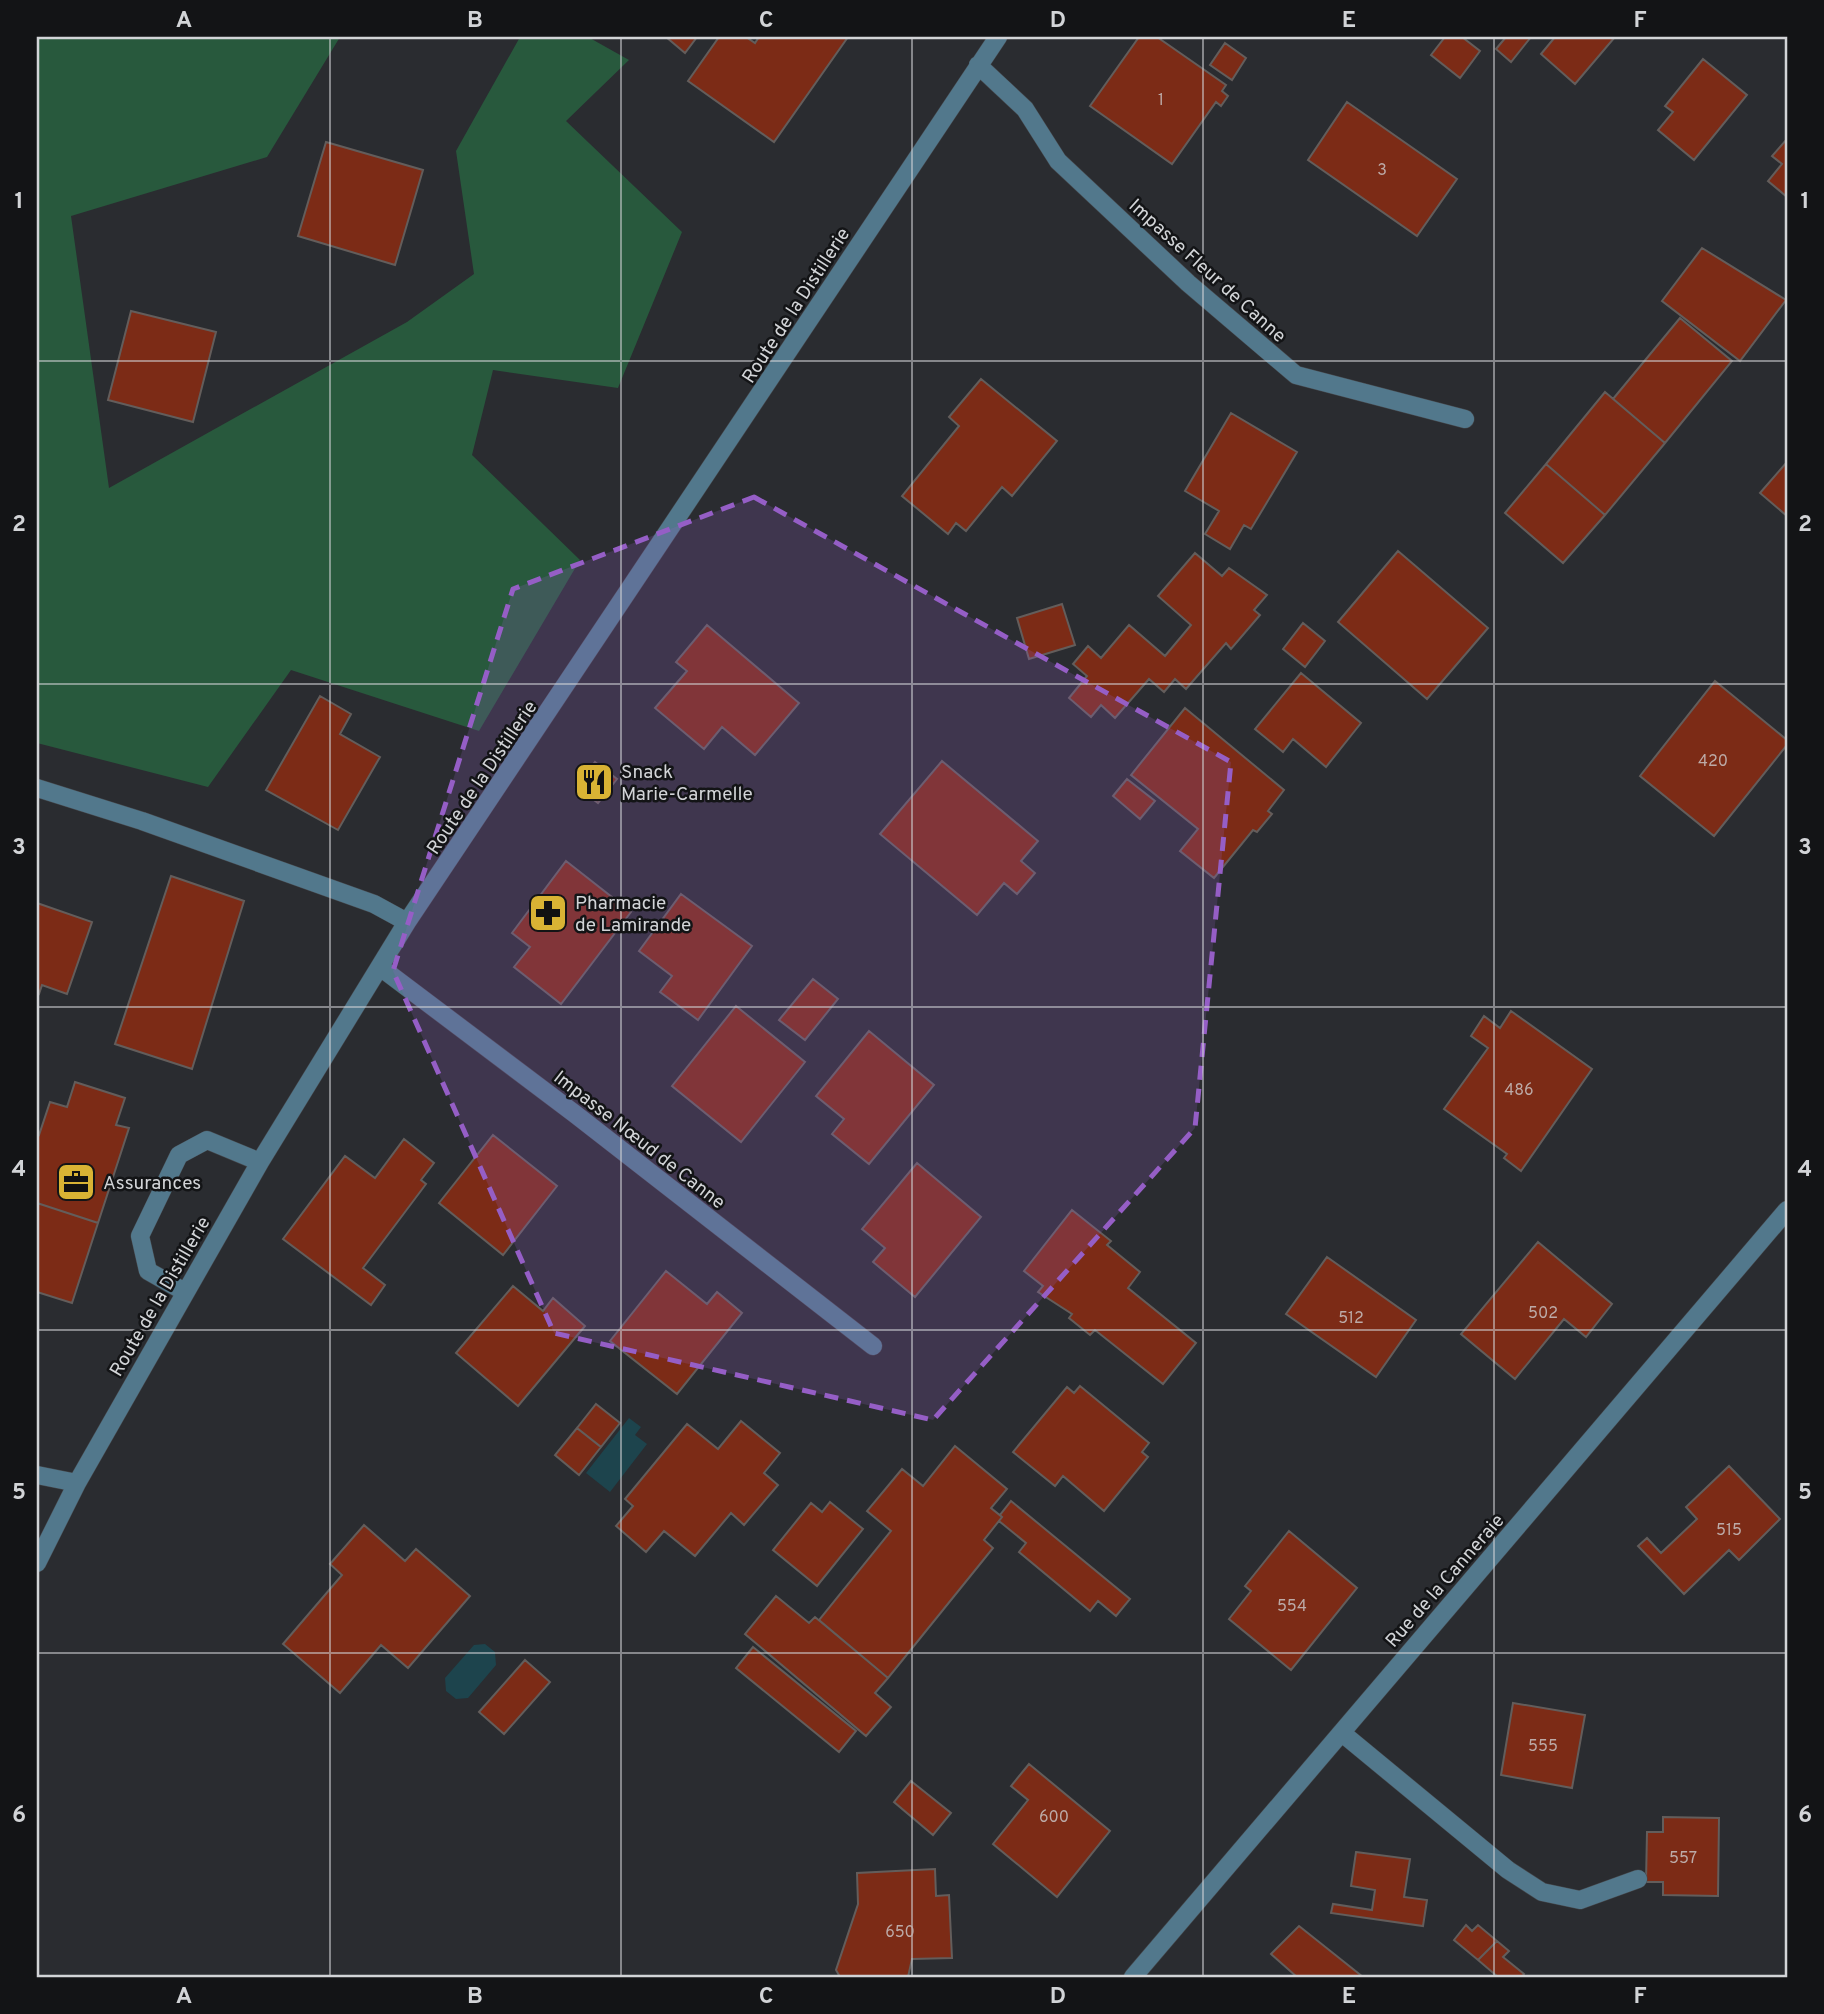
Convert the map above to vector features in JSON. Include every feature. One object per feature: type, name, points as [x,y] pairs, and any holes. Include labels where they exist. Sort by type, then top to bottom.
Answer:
[{"type":"street","name":"Route de la Distillerie","points":[[37,1563],[77,1483],[260,1162],[407,922],[709,474],[998,37]]},
{"type":"street","name":"Impasse Fleur de Canne","points":[[978,65],[1025,108],[1058,160],[1188,283],[1296,375],[1465,419]]},
{"type":"street","points":[[37,789],[142,821],[374,904],[407,922]]},
{"type":"street","name":"Impasse Nœud de Canne","points":[[380,968],[575,1114],[873,1346]]},
{"type":"street","points":[[185,1293],[148,1271],[141,1236],[179,1155],[206,1140],[260,1162]]},
{"type":"street","name":"Rue de la Canneraie","points":[[1133,1977],[1787,1210]]},
{"type":"street","points":[[37,1475],[77,1483]]},
{"type":"street","points":[[1342,1733],[1507,1870],[1542,1892],[1580,1900],[1637,1879]]},
{"type":"highlighted area","points":[[754,497],[1231,762],[1195,1128],[933,1420],[554,1333],[393,971],[513,589]]},
{"type":"green space","points":[[37,37],[340,37],[267,157],[71,216],[109,488],[407,322],[474,274],[456,151],[520,37],[588,37],[629,60],[566,121],[682,232],[618,388],[493,370],[472,455],[580,560],[479,731],[291,670],[208,787],[37,743]]},
{"type":"water","points":[[629,1418],[641,1427],[635,1435],[647,1444],[610,1492],[586,1473]]},
{"type":"water","points":[[485,1644],[495,1652],[496,1665],[468,1698],[456,1699],[446,1691],[445,1678],[474,1645]]},
{"type":"building","points":[[666,37],[697,37],[685,53]]},
{"type":"building","points":[[719,37],[746,37],[755,43],[759,37],[848,37],[774,142],[688,81]]},
{"type":"building","points":[[1139,37],[1157,37],[1226,85],[1222,91],[1228,96],[1221,106],[1216,102],[1172,164],[1090,106]]},
{"type":"building","points":[[1445,37],[1462,37],[1480,51],[1460,78],[1431,55]]},
{"type":"building","points":[[1506,37],[1531,37],[1511,62],[1496,49]]},
{"type":"building","points":[[1555,37],[1615,37],[1575,84],[1541,54]]},
{"type":"building","points":[[1225,43],[1246,58],[1232,80],[1210,65]]},
{"type":"building","points":[[1703,59],[1747,95],[1694,160],[1658,130],[1673,112],[1665,106]]},
{"type":"building","points":[[1347,102],[1457,179],[1417,236],[1308,160]]},
{"type":"building","points":[[1787,139],[1787,197],[1768,181],[1782,164],[1772,156]]},
{"type":"building","points":[[326,142],[423,170],[395,265],[298,236]]},
{"type":"building","points":[[1702,248],[1786,300],[1740,361],[1662,301]]},
{"type":"building","points":[[131,311],[216,332],[193,422],[108,400]]},
{"type":"building","points":[[1680,318],[1732,361],[1665,443],[1613,399]]},
{"type":"building","points":[[981,379],[1057,441],[1012,496],[1002,487],[966,531],[956,523],[948,534],[902,496],[959,426],[949,417]]},
{"type":"building","points":[[1605,392],[1665,443],[1605,515],[1546,464]]},
{"type":"building","points":[[1231,413],[1297,452],[1251,529],[1244,525],[1230,549],[1205,534],[1219,511],[1185,491]]},
{"type":"building","points":[[1787,462],[1787,516],[1760,493]]},
{"type":"building","points":[[1546,464],[1605,515],[1563,563],[1505,513]]},
{"type":"building","points":[[1398,551],[1488,628],[1427,699],[1338,622]]},
{"type":"building","points":[[1195,553],[1222,576],[1229,568],[1267,595],[1254,610],[1260,615],[1231,649],[1226,643],[1186,689],[1175,679],[1164,692],[1149,679],[1115,718],[1101,705],[1091,717],[1069,698],[1087,676],[1073,664],[1088,646],[1101,658],[1129,625],[1165,656],[1191,625],[1158,596]]},
{"type":"building","points":[[1062,604],[1075,645],[1029,659],[1017,618]]},
{"type":"building","points":[[1303,623],[1325,641],[1305,667],[1283,649]]},
{"type":"building","points":[[707,625],[799,703],[755,755],[722,727],[704,749],[655,708],[687,671],[676,662]]},
{"type":"building","points":[[1301,673],[1361,723],[1326,767],[1293,739],[1283,752],[1255,729]]},
{"type":"building","points":[[1715,681],[1787,740],[1787,745],[1714,836],[1640,776]]},
{"type":"building","points":[[320,696],[351,714],[340,734],[380,757],[338,830],[266,790]]},
{"type":"building","points":[[1185,708],[1284,790],[1268,811],[1272,814],[1257,832],[1253,830],[1214,878],[1180,851],[1198,829],[1131,775]]},
{"type":"building","points":[[942,761],[1038,841],[1021,861],[1035,873],[1017,894],[1004,883],[977,915],[880,834]]},
{"type":"building","points":[[595,762],[617,779],[598,803],[576,786]]},
{"type":"building","points":[[1127,779],[1155,801],[1140,819],[1113,796]]},
{"type":"building","points":[[566,861],[631,912],[561,1004],[514,967],[530,947],[512,933]]},
{"type":"building","points":[[171,876],[244,901],[192,1069],[115,1044]]},
{"type":"building","points":[[681,894],[752,946],[698,1020],[660,992],[672,976],[639,951]]},
{"type":"building","points":[[37,903],[92,922],[67,994],[42,985],[39,994],[37,993]]},
{"type":"building","points":[[813,979],[838,999],[805,1040],[779,1020]]},
{"type":"building","points":[[736,1006],[805,1062],[741,1142],[672,1086]]},
{"type":"building","points":[[1511,1011],[1592,1069],[1521,1171],[1504,1158],[1507,1154],[1444,1109],[1488,1048],[1471,1036],[1484,1016],[1500,1028]]},
{"type":"building","points":[[869,1031],[934,1085],[869,1164],[832,1134],[844,1119],[816,1096]]},
{"type":"building","points":[[75,1082],[125,1098],[116,1125],[129,1128],[98,1223],[37,1203],[37,1134],[39,1135],[50,1102],[67,1107]]},
{"type":"building","points":[[493,1135],[557,1186],[503,1255],[439,1203]]},
{"type":"building","points":[[404,1139],[434,1163],[421,1180],[426,1184],[363,1268],[385,1285],[371,1305],[283,1239],[345,1156],[375,1178]]},
{"type":"building","points":[[917,1163],[981,1217],[915,1297],[873,1262],[885,1248],[862,1229]]},
{"type":"building","points":[[37,1203],[98,1223],[72,1303],[37,1292]]},
{"type":"building","points":[[1072,1210],[1111,1241],[1107,1245],[1140,1272],[1128,1288],[1196,1343],[1163,1384],[1095,1330],[1090,1335],[1069,1318],[1072,1314],[1038,1292],[1043,1286],[1024,1271]]},
{"type":"building","points":[[1538,1242],[1612,1304],[1586,1337],[1564,1319],[1515,1379],[1461,1334]]},
{"type":"building","points":[[1327,1257],[1416,1320],[1376,1377],[1286,1314]]},
{"type":"building","points":[[666,1271],[707,1304],[717,1292],[742,1313],[677,1394],[610,1341]]},
{"type":"building","points":[[513,1286],[543,1311],[553,1298],[585,1326],[518,1406],[456,1353]]},
{"type":"building","points":[[1080,1386],[1149,1443],[1142,1452],[1148,1457],[1104,1511],[1063,1476],[1055,1486],[1013,1452],[1067,1387],[1074,1393]]},
{"type":"building","points":[[596,1404],[620,1423],[601,1447],[577,1428]]},
{"type":"building","points":[[741,1421],[780,1453],[764,1473],[778,1485],[744,1525],[731,1513],[695,1556],[664,1531],[646,1552],[616,1526],[633,1506],[625,1499],[687,1424],[718,1449]]},
{"type":"building","points":[[577,1428],[601,1447],[579,1475],[555,1455]]},
{"type":"building","points":[[955,1446],[1007,1489],[991,1508],[1002,1517],[984,1540],[993,1548],[888,1678],[819,1620],[891,1531],[867,1511],[902,1469],[923,1486]]},
{"type":"building","points":[[1729,1466],[1780,1519],[1739,1560],[1729,1550],[1684,1594],[1638,1546],[1647,1538],[1661,1553],[1697,1519],[1686,1507]]},
{"type":"building","points":[[1011,1501],[1130,1599],[1116,1616],[1098,1601],[1090,1611],[1019,1552],[1026,1543],[999,1521],[1002,1517],[1000,1515]]},
{"type":"building","points":[[830,1502],[863,1529],[817,1586],[773,1550],[811,1503],[822,1512]]},
{"type":"building","points":[[364,1525],[405,1561],[416,1549],[470,1596],[408,1668],[381,1645],[340,1693],[283,1644],[342,1575],[330,1564]]},
{"type":"building","points":[[1289,1531],[1357,1588],[1291,1670],[1229,1619],[1251,1591],[1245,1586]]},
{"type":"building","points":[[776,1596],[809,1623],[815,1617],[888,1678],[875,1693],[891,1707],[866,1736],[745,1634]]},
{"type":"building","points":[[753,1647],[856,1731],[839,1752],[736,1668]]},
{"type":"building","points":[[525,1660],[550,1682],[504,1734],[479,1712]]},
{"type":"building","points":[[1513,1703],[1585,1715],[1572,1788],[1501,1775]]},
{"type":"building","points":[[1029,1764],[1110,1831],[1057,1897],[993,1844],[1028,1800],[1011,1786]]},
{"type":"building","points":[[911,1781],[951,1813],[933,1835],[894,1802]]},
{"type":"building","points":[[1663,1817],[1719,1818],[1718,1896],[1663,1895],[1663,1882],[1646,1882],[1647,1832],[1663,1832]]},
{"type":"building","points":[[1356,1852],[1410,1859],[1404,1897],[1427,1900],[1423,1926],[1331,1913],[1333,1904],[1372,1910],[1375,1890],[1351,1886]]},
{"type":"building","points":[[935,1869],[936,1896],[949,1895],[952,1958],[912,1959],[908,1977],[840,1977],[836,1970],[858,1904],[857,1873]]},
{"type":"building","points":[[1466,1925],[1472,1931],[1478,1925],[1497,1941],[1478,1960],[1454,1940]]},
{"type":"building","points":[[1299,1926],[1363,1977],[1297,1977],[1271,1954]]},
{"type":"building","points":[[1497,1941],[1509,1951],[1503,1957],[1524,1974],[1522,1977],[1498,1977],[1478,1960]]},
{"type":"place","name":"Snack Marie-Carmelle","points":[[594,782]]},
{"type":"place","name":"Pharmacie de Lamirande","points":[[548,913]]},
{"type":"place","name":"Assurances","points":[[76,1182]]}]
